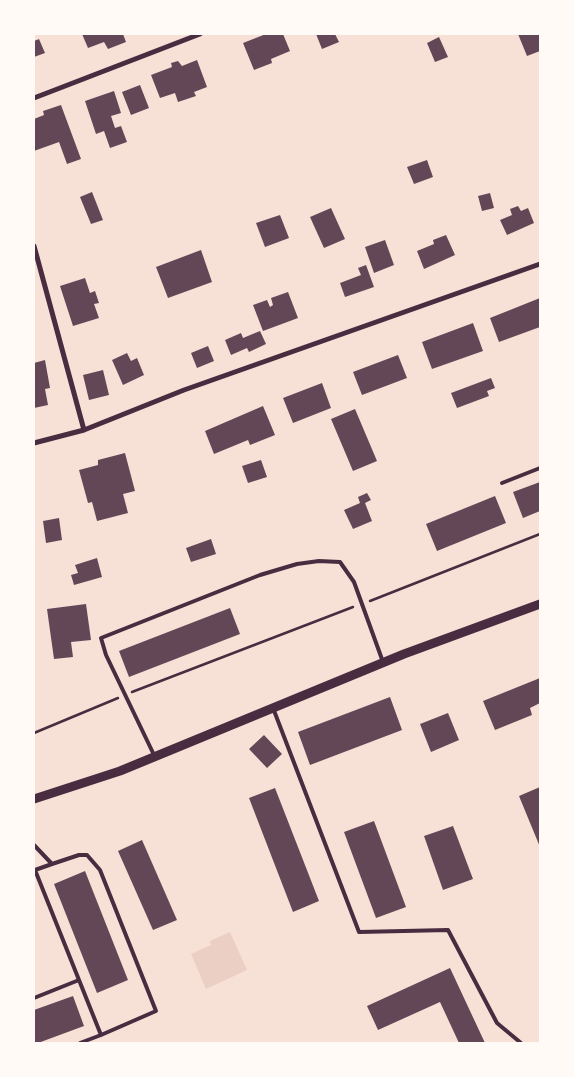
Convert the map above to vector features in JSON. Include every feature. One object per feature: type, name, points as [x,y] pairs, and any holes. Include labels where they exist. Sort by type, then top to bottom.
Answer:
[{"type":"street","points":[[34,98],[200,34]]},
{"type":"street","points":[[34,246],[84,430]]},
{"type":"street","points":[[34,443],[84,430],[184,390],[540,264]]},
{"type":"street","points":[[34,799],[120,771],[384,662],[540,604]]},
{"type":"lane","points":[[502,483],[540,468]]},
{"type":"lane","points":[[155,757],[106,655],[101,638],[260,575],[297,564],[319,561],[340,562],[354,582],[384,662]]},
{"type":"lane","points":[[273,708],[359,932],[448,930],[497,1023],[521,1043]]},
{"type":"lane","points":[[34,844],[52,864]]},
{"type":"lane","points":[[80,1043],[101,1035],[156,1011],[100,870],[87,855],[78,855],[35,870],[101,1035]]},
{"type":"lane","points":[[34,998],[79,980]]},
{"type":"path","points":[[34,733],[125,695],[540,534]]},
{"type":"shaded area","points":[[230,932],[247,970],[206,989],[191,954],[211,945],[210,941]]},
{"type":"building","points":[[82,34],[123,34],[126,42],[108,49],[104,42],[88,48]]},
{"type":"building","points":[[266,34],[283,34],[290,51],[271,59],[272,63],[254,70],[243,43]]},
{"type":"building","points":[[316,34],[335,34],[339,42],[322,49]]},
{"type":"building","points":[[518,34],[540,34],[540,51],[527,56]]},
{"type":"building","points":[[439,37],[448,57],[435,62],[427,43]]},
{"type":"building","points":[[39,39],[45,53],[34,57],[34,41]]},
{"type":"building","points":[[197,60],[207,87],[194,92],[196,96],[178,102],[175,93],[160,98],[151,75],[172,67],[171,63],[178,61],[182,66]]},
{"type":"building","points":[[140,85],[149,108],[131,115],[122,92]]},
{"type":"building","points":[[114,91],[121,113],[111,116],[115,128],[121,126],[127,142],[110,148],[104,131],[96,134],[85,101]]},
{"type":"building","points":[[61,105],[81,159],[67,164],[59,142],[34,151],[34,119],[44,115],[43,111]]},
{"type":"building","points":[[427,160],[433,177],[414,184],[407,167]]},
{"type":"building","points":[[92,192],[103,220],[91,224],[80,197]]},
{"type":"building","points":[[490,193],[494,208],[482,211],[478,196]]},
{"type":"building","points":[[518,206],[521,211],[528,208],[534,223],[507,235],[500,220],[512,215],[510,209]]},
{"type":"building","points":[[331,208],[345,239],[324,248],[310,217]]},
{"type":"building","points":[[280,215],[289,238],[265,247],[256,223]]},
{"type":"building","points":[[446,235],[455,255],[424,269],[417,251],[434,244],[433,240]]},
{"type":"building","points":[[385,240],[394,265],[374,273],[365,247]]},
{"type":"building","points":[[201,250],[212,282],[168,298],[156,267]]},
{"type":"building","points":[[366,265],[374,287],[345,297],[340,283],[361,275],[358,268]]},
{"type":"building","points":[[85,278],[90,293],[95,291],[99,303],[94,304],[99,318],[73,326],[60,286]]},
{"type":"building","points":[[288,292],[298,318],[263,331],[253,305],[267,300],[270,307],[273,305],[271,298]]},
{"type":"building","points":[[540,298],[540,327],[499,342],[490,318]]},
{"type":"building","points":[[473,323],[483,351],[432,369],[422,342]]},
{"type":"building","points":[[260,331],[266,344],[249,352],[247,348],[231,355],[225,340],[241,333],[243,338]]},
{"type":"building","points":[[208,346],[214,361],[197,368],[191,353]]},
{"type":"building","points":[[127,353],[131,361],[137,358],[144,375],[123,385],[112,360]]},
{"type":"building","points":[[398,355],[407,378],[362,395],[353,372]]},
{"type":"building","points":[[45,360],[50,388],[45,389],[48,405],[34,408],[34,363]]},
{"type":"building","points":[[103,370],[109,395],[89,400],[83,375]]},
{"type":"building","points":[[491,378],[495,388],[487,391],[489,396],[457,408],[451,393]]},
{"type":"building","points":[[322,383],[331,408],[293,423],[283,398]]},
{"type":"building","points":[[263,406],[275,435],[250,445],[248,440],[214,454],[205,431]]},
{"type":"building","points":[[355,409],[377,461],[353,471],[331,419]]},
{"type":"building","points":[[125,453],[135,491],[123,494],[128,513],[97,521],[92,502],[88,503],[79,470],[98,465],[98,460]]},
{"type":"building","points":[[261,460],[267,477],[248,483],[242,466]]},
{"type":"building","points":[[540,482],[540,511],[523,518],[513,492]]},
{"type":"building","points":[[367,493],[371,500],[365,503],[372,521],[353,529],[344,510],[360,503],[358,497]]},
{"type":"building","points":[[495,496],[506,523],[437,551],[426,524]]},
{"type":"building","points":[[59,518],[62,540],[46,543],[43,521]]},
{"type":"building","points":[[211,539],[216,554],[191,562],[186,548]]},
{"type":"building","points":[[97,558],[102,577],[74,585],[71,575],[78,573],[75,565]]},
{"type":"building","points":[[86,604],[91,640],[71,642],[73,657],[54,659],[47,609]]},
{"type":"building","points":[[230,608],[240,634],[129,677],[119,651]]},
{"type":"building","points":[[540,678],[540,703],[530,708],[532,715],[495,730],[483,701]]},
{"type":"building","points":[[390,697],[402,730],[310,765],[298,732]]},
{"type":"building","points":[[448,713],[459,740],[431,752],[420,724]]},
{"type":"building","points":[[264,735],[282,754],[267,768],[249,749]]},
{"type":"building","points":[[540,787],[540,847],[519,796]]},
{"type":"building","points":[[275,788],[319,901],[293,912],[249,798]]},
{"type":"building","points":[[374,821],[406,907],[376,918],[344,832]]},
{"type":"building","points":[[453,826],[473,879],[443,890],[424,836]]},
{"type":"building","points":[[142,840],[177,920],[153,930],[118,851]]},
{"type":"building","points":[[85,871],[128,980],[97,993],[54,884]]},
{"type":"building","points":[[450,968],[485,1043],[459,1043],[440,1002],[378,1030],[367,1006]]},
{"type":"building","points":[[73,996],[84,1026],[34,1043],[34,1010]]}]
